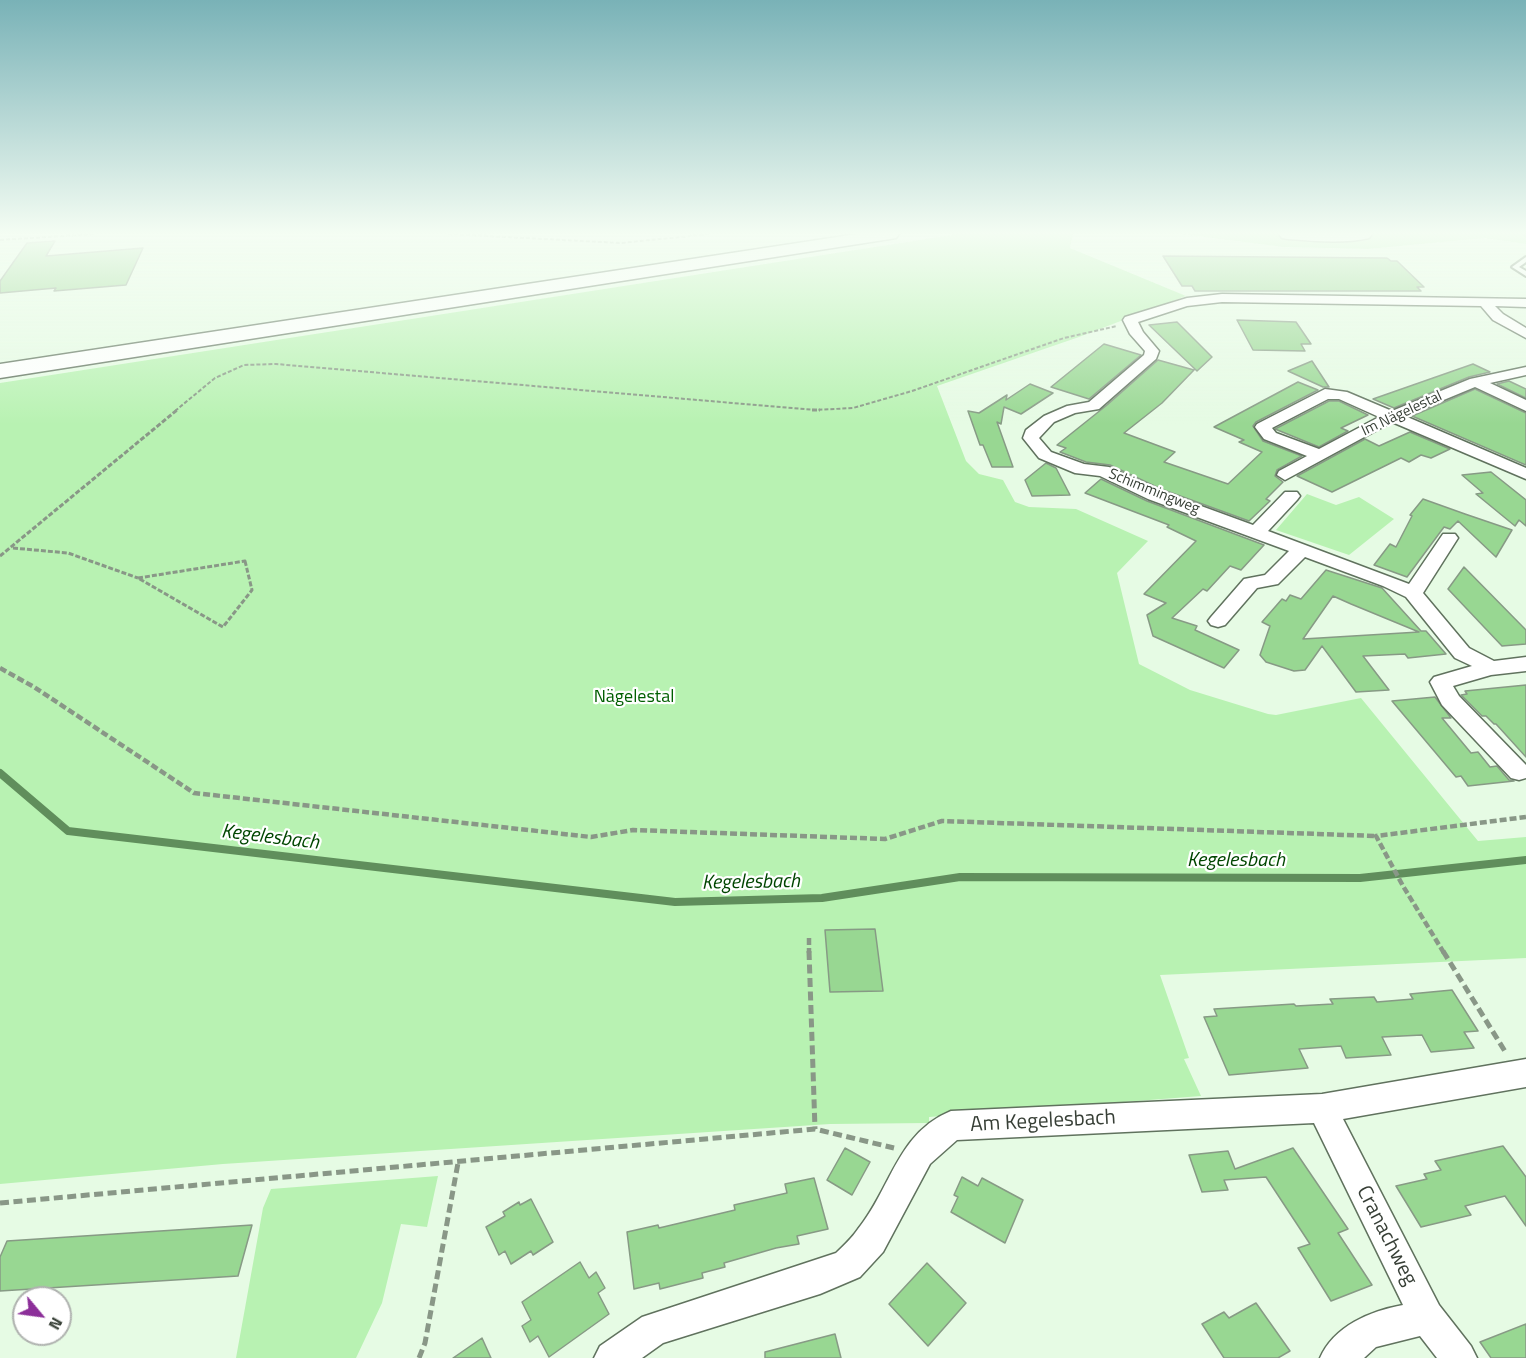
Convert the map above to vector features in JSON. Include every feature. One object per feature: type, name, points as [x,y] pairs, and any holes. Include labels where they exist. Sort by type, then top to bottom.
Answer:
[{"type":"highway","points":[[0,357],[392,297]]},
{"type":"highway","points":[[0,371],[478,297]]},
{"type":"street","points":[[1133,323],[1130,320],[1199,298],[1526,303]]},
{"type":"street","points":[[1485,303],[1498,317],[1526,334]]},
{"type":"street","name":"Schimmingweg","points":[[1133,323],[1137,334],[1152,351],[1151,356],[1094,406],[1072,409],[1032,432],[1034,444],[1045,455],[1081,469],[1103,471],[1154,495],[1258,531],[1390,582],[1413,594],[1462,653],[1491,668]]},
{"type":"street","name":"Im Nägelestal","points":[[1285,475],[1392,416],[1475,382],[1526,371]]},
{"type":"street","points":[[1475,382],[1526,406]]},
{"type":"street","points":[[1319,455],[1270,436],[1263,427],[1325,394],[1342,395],[1526,474]]},
{"type":"street","points":[[1258,531],[1291,496]]},
{"type":"street","points":[[1413,594],[1449,538]]},
{"type":"street","points":[[1218,621],[1251,583],[1271,580],[1302,549]]},
{"type":"street","points":[[1519,772],[1450,700],[1441,682],[1491,668],[1526,664]]},
{"type":"street","name":"Am Kegelesbach","points":[[612,1358],[654,1329],[820,1277],[848,1264],[871,1240],[919,1153],[951,1126],[1322,1108],[1522,1073]]},
{"type":"street","name":"Cranachweg","points":[[1322,1108],[1427,1317],[1459,1358]]},
{"type":"street","points":[[1338,1358],[1366,1333],[1427,1317]]},
{"type":"path","points":[[0,556],[215,378],[244,365],[276,364],[815,410],[862,405],[912,391],[1064,338],[1133,323]]},
{"type":"path","points":[[12,548],[68,553],[138,578],[223,627],[252,590],[245,561],[138,578]]},
{"type":"path","points":[[0,668],[34,687],[194,793],[591,837],[633,830],[885,839],[942,820],[1376,836],[1526,817]]},
{"type":"path","points":[[1376,836],[1403,886],[1522,1073]]},
{"type":"path","points":[[809,938],[815,1129]]},
{"type":"path","points":[[0,1203],[815,1129],[919,1153]]},
{"type":"path","points":[[419,1358],[425,1343],[458,1163]]},
{"type":"green space","name":"Nägelestal","points":[[551,297],[1182,297],[1079,337],[937,386],[966,461],[979,474],[1003,480],[1015,502],[1029,507],[1076,509],[1148,541],[1117,573],[1139,664],[1190,690],[1268,714],[1276,715],[1361,698],[1478,841],[1526,837],[1526,958],[1160,975],[1189,1058],[1184,1059],[1201,1096],[929,1117],[929,1123],[830,1124],[223,1164],[0,1184],[0,383]]},
{"type":"green space","points":[[1307,494],[1336,505],[1359,497],[1394,519],[1349,555],[1276,530]]},
{"type":"green space","points":[[438,1176],[427,1227],[401,1224],[382,1303],[356,1358],[236,1358],[263,1208],[271,1189]]},
{"type":"building","points":[[1237,320],[1296,322],[1311,344],[1301,344],[1305,351],[1253,350]]},
{"type":"building","points":[[1177,322],[1212,357],[1197,371],[1149,325]]},
{"type":"building","points":[[1104,344],[1141,355],[1089,399],[1051,387]]},
{"type":"building","points":[[1158,360],[1194,370],[1162,403],[1124,433],[1175,452],[1164,462],[1228,484],[1262,452],[1239,442],[1244,440],[1214,427],[1298,382],[1318,390],[1256,422],[1253,426],[1263,441],[1302,456],[1277,470],[1275,476],[1283,482],[1266,499],[1270,501],[1249,521],[1161,489],[1110,465],[1086,462],[1060,452],[1066,448],[1057,445]]},
{"type":"building","points":[[1312,361],[1329,387],[1323,387],[1288,371]]},
{"type":"building","points":[[1473,364],[1490,372],[1469,377],[1394,408],[1373,399]]},
{"type":"building","points":[[1509,381],[1526,389],[1526,398],[1497,384]]},
{"type":"building","points":[[1030,384],[1053,393],[1021,414],[1004,407],[1001,424],[997,422],[1013,467],[992,467],[983,445],[980,445],[968,411],[979,413],[1007,395],[1006,400]]},
{"type":"building","points":[[1475,389],[1526,413],[1526,465],[1412,416]]},
{"type":"building","points":[[1329,401],[1339,401],[1368,415],[1341,428],[1348,431],[1319,447],[1275,429]]},
{"type":"building","points":[[1410,432],[1450,449],[1431,458],[1421,455],[1409,462],[1401,458],[1332,492],[1297,476],[1365,439],[1379,446]]},
{"type":"building","points":[[1046,463],[1056,468],[1070,495],[1032,496],[1025,480]]},
{"type":"building","points":[[1491,472],[1526,500],[1526,526],[1519,520],[1515,526],[1476,494],[1483,493],[1462,475]]},
{"type":"building","points":[[1101,479],[1147,501],[1264,545],[1241,570],[1230,566],[1207,591],[1203,589],[1172,618],[1197,626],[1195,630],[1239,650],[1224,668],[1153,636],[1147,615],[1166,603],[1144,594],[1196,541],[1167,527],[1169,525],[1085,493]]},
{"type":"building","points":[[1423,499],[1512,530],[1496,557],[1458,521],[1450,529],[1444,527],[1407,577],[1374,565],[1390,544],[1396,547],[1412,516],[1410,515]]},
{"type":"building","points":[[1464,567],[1526,630],[1526,644],[1502,646],[1448,589]]},
{"type":"building","points":[[1326,570],[1382,588],[1421,631],[1426,631],[1446,654],[1408,658],[1405,654],[1363,656],[1389,690],[1356,692],[1322,646],[1305,670],[1294,671],[1266,662],[1260,655],[1270,626],[1262,622],[1282,599],[1286,601],[1290,595],[1301,599]],"holes":[[[1333,596],[1419,632],[1303,639]]]},
{"type":"building","points":[[1526,685],[1526,757],[1496,724],[1486,716],[1482,716],[1461,695],[1467,694],[1465,691]]},
{"type":"building","points":[[1435,697],[1451,718],[1442,718],[1471,753],[1478,752],[1490,767],[1497,766],[1509,780],[1514,781],[1468,786],[1461,776],[1456,777],[1392,701]]},
{"type":"building","points":[[875,929],[883,991],[830,992],[825,930]]},
{"type":"building","points":[[1452,990],[1478,1031],[1464,1032],[1474,1048],[1431,1052],[1422,1035],[1382,1037],[1391,1055],[1346,1058],[1341,1046],[1299,1049],[1308,1068],[1229,1075],[1204,1017],[1217,1016],[1214,1009],[1333,1004],[1330,999],[1374,997],[1377,1002],[1413,999],[1410,994]]},
{"type":"building","points":[[1503,1146],[1526,1177],[1526,1226],[1505,1196],[1465,1206],[1471,1215],[1421,1227],[1396,1186],[1427,1179],[1424,1174],[1441,1170],[1435,1161]]},
{"type":"building","points":[[845,1148],[870,1162],[852,1195],[827,1180]]},
{"type":"building","points":[[1293,1148],[1348,1229],[1338,1233],[1372,1285],[1331,1301],[1298,1248],[1310,1244],[1266,1177],[1224,1180],[1228,1190],[1202,1192],[1189,1155],[1228,1151],[1235,1169]]},
{"type":"building","points":[[962,1177],[978,1186],[982,1178],[1023,1200],[1005,1243],[951,1212],[958,1197],[954,1195]]},
{"type":"building","points":[[814,1178],[828,1229],[797,1236],[799,1244],[724,1263],[725,1267],[702,1273],[703,1278],[660,1289],[659,1283],[634,1289],[627,1232],[658,1225],[659,1228],[735,1210],[734,1205],[787,1193],[785,1184]]},
{"type":"building","points":[[531,1199],[553,1242],[533,1255],[531,1251],[511,1264],[505,1251],[499,1255],[486,1227],[505,1216],[503,1212],[519,1202],[520,1205]]},
{"type":"building","points":[[252,1225],[238,1276],[72,1286],[12,1286],[12,1290],[0,1291],[0,1257],[7,1241]]},
{"type":"building","points":[[580,1262],[589,1278],[596,1272],[605,1288],[598,1293],[609,1314],[549,1357],[538,1336],[530,1342],[522,1326],[531,1320],[522,1302]]},
{"type":"building","points":[[927,1263],[966,1303],[928,1346],[889,1304]]},
{"type":"building","points":[[1256,1303],[1290,1351],[1278,1358],[1224,1358],[1202,1324],[1224,1312],[1229,1318]]},
{"type":"building","points":[[1526,1324],[1526,1358],[1491,1358],[1480,1342]]},
{"type":"building","points":[[835,1334],[841,1358],[765,1358],[765,1352]]},
{"type":"building","points":[[482,1338],[491,1358],[453,1358]]},
{"type":"waterway","name":"Kegelesbach","points":[[0,773],[68,831],[675,902],[822,898],[960,877],[1360,878],[1526,860]]}]
